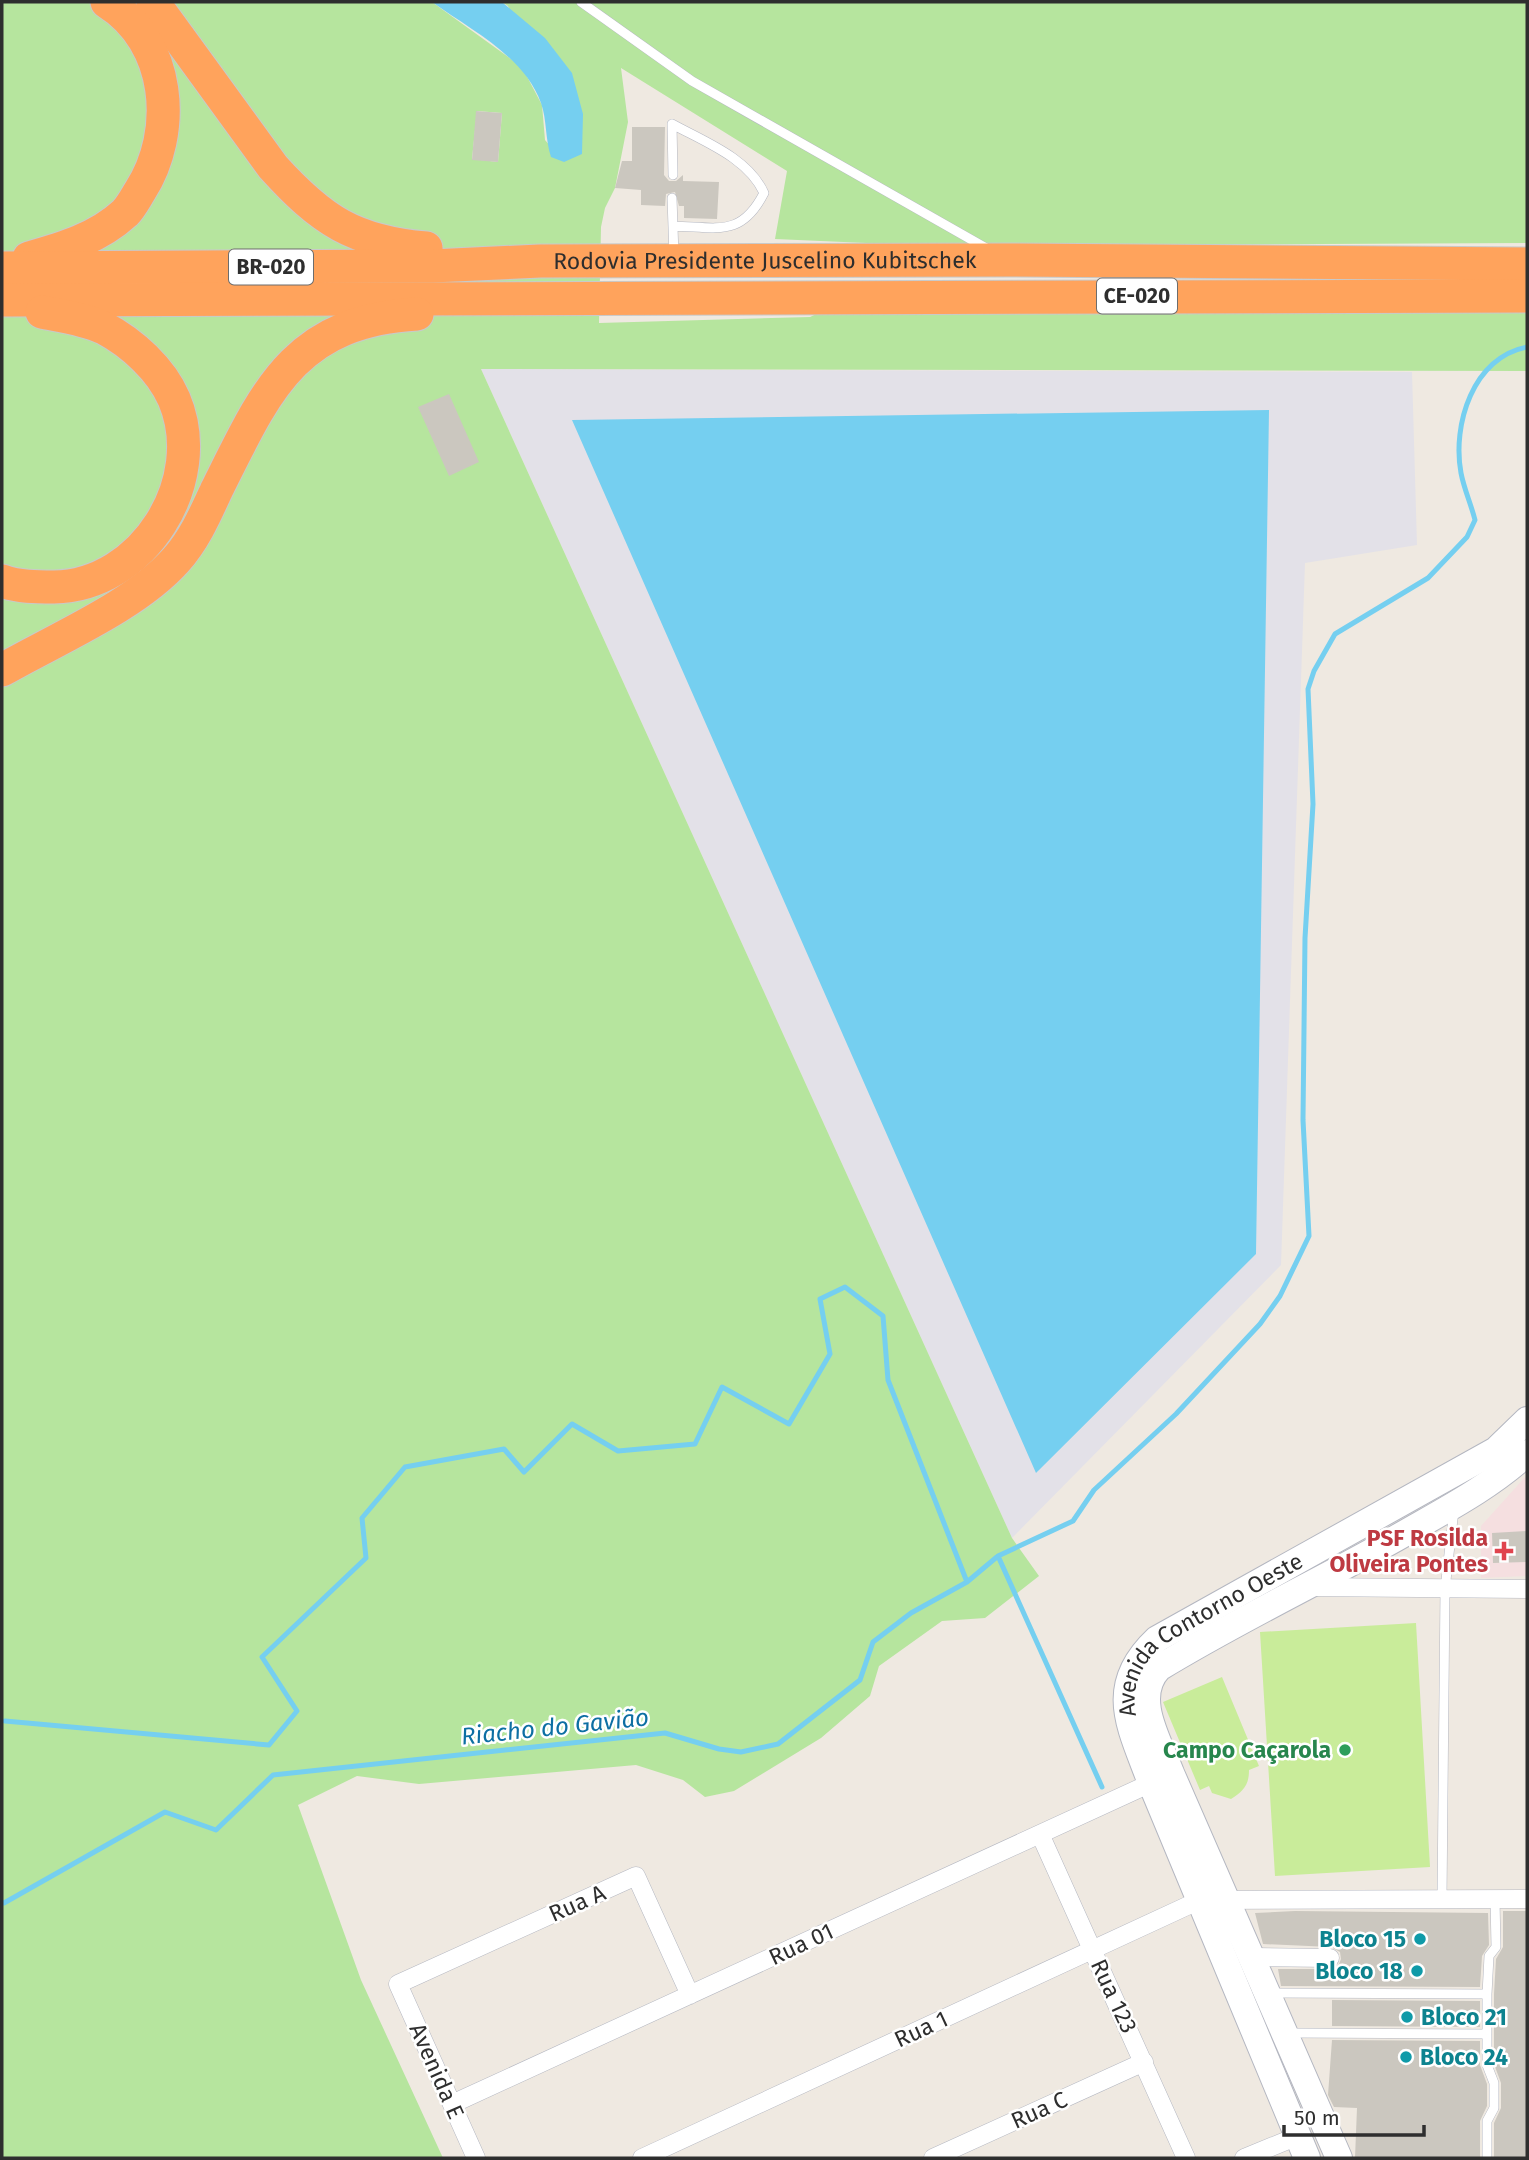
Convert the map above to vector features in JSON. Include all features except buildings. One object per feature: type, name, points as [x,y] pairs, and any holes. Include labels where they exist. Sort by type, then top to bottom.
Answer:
[{"type":"highway","points":[[2,266],[72,245],[105,230],[127,211],[161,149],[164,121],[157,68],[136,27],[107,2]]},
{"type":"highway","points":[[153,2],[273,167],[295,191],[328,218],[357,235],[388,245],[540,261]]},
{"type":"highway","name":"Rodovia Presidente Juscelino Kubitschek","points":[[2,266],[432,266],[540,261],[1005,260],[1527,264]]},
{"type":"highway","name":"Rodovia Presidente Juscelino Kubitschek","points":[[2,302],[1527,296]]},
{"type":"highway","points":[[2,670],[142,591],[179,558],[198,529],[258,407],[290,365],[315,343],[341,330],[369,322],[401,315],[457,312],[489,306],[504,298]]},
{"type":"highway","points":[[2,302],[103,328],[130,345],[153,366],[174,399],[183,443],[176,492],[153,537],[133,558],[110,573],[74,587],[36,587],[2,581]]},
{"type":"street","name":"Avenida Contorno Oeste","points":[[1302,2147],[1151,1783],[1128,1720],[1142,1653],[1157,1639],[1496,1450],[1527,1420]]},
{"type":"street","name":"Avenida Contorno Oeste","points":[[1135,1689],[1159,1668],[1310,1587],[1500,1478],[1527,1453]]},
{"type":"street","points":[[1310,1587],[1527,1589]]},
{"type":"street","name":"Avenida Contorno Oeste","points":[[1135,1689],[1339,2158]]},
{"type":"street","name":"Rua 01","points":[[452,2104],[1151,1783]]},
{"type":"street","name":"Rua 123","points":[[1040,1834],[1186,2158]]},
{"type":"street","name":"Rua A","points":[[398,1984],[636,1876],[690,1995]]},
{"type":"street","points":[[1200,1900],[1527,1899]]},
{"type":"street","name":"Rua 1","points":[[642,2158],[1200,1900]]},
{"type":"street","points":[[1252,1957],[1330,1958]]},
{"type":"street","name":"Avenida E","points":[[398,1984],[476,2158]]},
{"type":"street","name":"Rua C","points":[[933,2158],[1144,2062]]},
{"type":"street","points":[[1244,2158],[1302,2147]]},
{"type":"lane","points":[[581,2],[692,81],[1005,260]]},
{"type":"lane","points":[[673,175],[672,124],[742,163],[757,178],[764,193],[752,215],[730,227],[673,226]]},
{"type":"lane","points":[[672,198],[674,261]]},
{"type":"lane","points":[[1442,1899],[1445,1589],[1455,1505]]},
{"type":"lane","points":[[1487,2158],[1488,2121],[1494,2108],[1494,2083],[1487,2064],[1487,1994],[1489,1956],[1496,1947],[1495,1899]]},
{"type":"lane","points":[[1268,1993],[1487,1994]]},
{"type":"lane","points":[[1285,2033],[1487,2034]]},
{"type":"shaded area","points":[[481,369],[1412,372],[1417,545],[1305,563],[1281,1265],[1012,1538]]},
{"type":"shaded area","name":"PSF Rosilda Oliveira Pontes","points":[[1527,1475],[1527,1576],[1481,1578],[1481,1526]]},
{"type":"green space","points":[[2,2],[432,2],[522,67],[542,105],[545,140],[564,162],[508,6],[502,2],[1527,2],[1527,243],[935,246],[775,239],[787,171],[621,68],[628,122],[615,188],[605,208],[601,227],[599,323],[810,317],[825,310],[1527,309],[1527,371],[481,369],[1012,1538],[1039,1576],[985,1618],[942,1621],[879,1666],[870,1696],[821,1738],[734,1791],[705,1797],[683,1780],[636,1765],[419,1784],[357,1776],[298,1805],[361,1980],[443,2158],[2,2158]],"holes":[[[477,111],[502,113],[498,162],[472,159]]]},
{"type":"green space","name":"Campo Caçarola","points":[[1416,1623],[1430,1867],[1275,1876],[1260,1632]]},
{"type":"green space","points":[[1222,1677],[1259,1766],[1249,1770],[1245,1788],[1231,1799],[1212,1793],[1209,1786],[1200,1790],[1163,1702]]},
{"type":"water","points":[[432,2],[502,2],[545,38],[572,73],[583,114],[582,154],[564,162],[551,157],[541,103],[522,71],[495,45]]},
{"type":"water","points":[[1269,410],[1256,1254],[1036,1473],[572,420]]},
{"type":"waterway","name":"Riacho do Gavião","points":[[4,1903],[165,1812],[216,1830],[273,1775],[665,1733],[719,1749],[741,1752],[778,1744],[860,1680],[873,1642],[911,1613],[967,1582],[998,1556],[1073,1521],[1094,1490],[1176,1414],[1260,1324],[1280,1296],[1309,1236],[1303,1120],[1305,938],[1313,804],[1308,689],[1314,671],[1335,634],[1428,578],[1467,537],[1475,520],[1461,473],[1459,454],[1464,415],[1470,396],[1493,364],[1508,353],[1527,347]]},
{"type":"waterway","points":[[5,1721],[269,1745],[297,1711],[262,1657],[366,1558],[362,1518],[405,1467],[504,1449],[524,1472],[572,1424],[618,1451],[695,1444],[722,1387],[789,1424],[830,1354],[820,1299],[845,1287],[883,1316],[888,1380],[967,1582]]},
{"type":"waterway","points":[[998,1556],[1102,1787]]},
{"type":"place","name":"PSF Rosilda Oliveira Pontes","points":[[1504,1551]]},
{"type":"place","name":"Campo Caçarola","points":[[1345,1750]]},
{"type":"place","name":"Bloco 15","points":[[1420,1939]]},
{"type":"place","name":"Bloco 18","points":[[1417,1971]]},
{"type":"place","name":"Bloco 21","points":[[1407,2017]]},
{"type":"place","name":"Bloco 24","points":[[1406,2057]]}]
